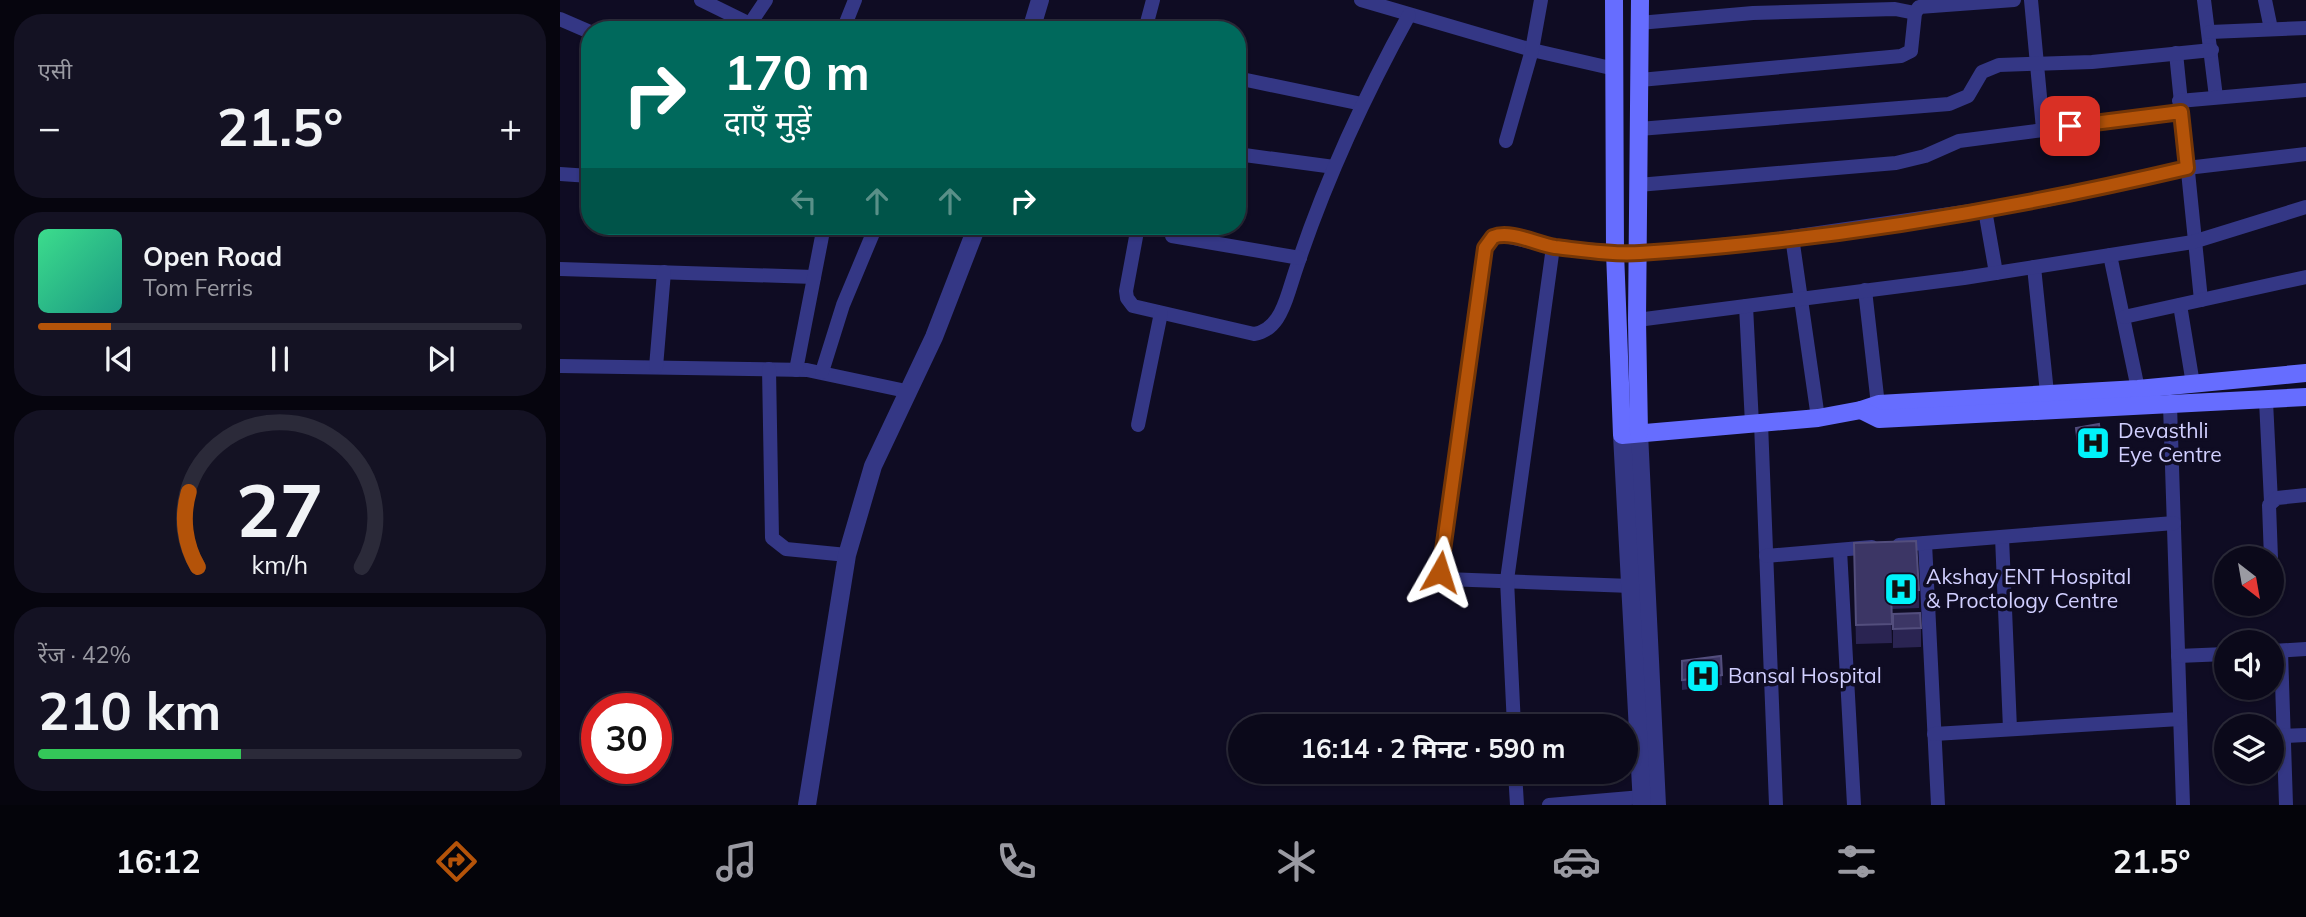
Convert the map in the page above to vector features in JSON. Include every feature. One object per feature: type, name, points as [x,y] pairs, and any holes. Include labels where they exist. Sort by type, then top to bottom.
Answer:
[{"type":"main road","points":[[1614,0],[1615,252],[1630,434]]},
{"type":"main road","points":[[1630,434],[1637,320],[1640,0]]},
{"type":"main road","points":[[1879,411],[2047,393],[2138,389],[2306,373]]},
{"type":"main road","points":[[1630,434],[1818,418],[1861,411],[2169,405],[2306,397]]},
{"type":"street","points":[[701,0],[738,21]]},
{"type":"street","points":[[752,21],[766,0]]},
{"type":"street","points":[[847,21],[855,0]]},
{"type":"street","points":[[1034,21],[1040,0]]},
{"type":"street","points":[[1147,21],[1153,0]]},
{"type":"street","points":[[1361,0],[1532,50],[1615,69]]},
{"type":"street","points":[[1506,141],[1532,50],[1541,0]]},
{"type":"street","points":[[1640,80],[1901,56],[1912,47],[1915,13],[1925,5],[2014,0]]},
{"type":"street","points":[[2031,0],[2043,129]]},
{"type":"street","points":[[2204,0],[2216,97]]},
{"type":"street","points":[[2265,0],[2271,29]]},
{"type":"street","points":[[1639,23],[1753,13],[1895,9],[1915,13]]},
{"type":"street","points":[[1137,235],[1127,298],[1138,308],[1254,334],[1261,333],[1276,320],[1285,305],[1334,167],[1362,104],[1414,16]]},
{"type":"street","points":[[560,19],[581,29]]},
{"type":"street","points":[[2210,32],[2306,28]]},
{"type":"street","points":[[1639,129],[1949,104],[1968,96],[1982,72],[1989,67],[2212,50]]},
{"type":"street","points":[[2176,53],[2193,242],[2202,300]]},
{"type":"street","points":[[1246,80],[1362,104]]},
{"type":"street","points":[[1638,185],[1896,163],[1925,156],[1959,141],[2180,107],[2216,97],[2306,90]]},
{"type":"street","points":[[1631,586],[1507,580],[1449,581],[1442,576],[1440,567],[1485,248],[1498,235],[1553,247],[1637,253],[1792,237],[1985,210],[2047,200],[2187,168],[2306,154]]},
{"type":"street","points":[[1246,155],[1334,167]]},
{"type":"street","points":[[560,174],[581,175]]},
{"type":"street","points":[[1637,320],[1996,273],[2193,242],[2306,207]]},
{"type":"street","points":[[1985,210],[1996,273]]},
{"type":"street","points":[[796,370],[822,235]]},
{"type":"street","points":[[822,372],[843,305],[872,235]]},
{"type":"street","points":[[807,805],[847,555],[873,466],[906,391],[934,337],[974,235]]},
{"type":"street","points":[[1172,236],[1300,258]]},
{"type":"street","points":[[1792,237],[1818,418]]},
{"type":"street","points":[[1513,714],[1507,580],[1553,247]]},
{"type":"street","points":[[2110,255],[2138,389]]},
{"type":"street","points":[[2034,267],[2047,393]]},
{"type":"street","points":[[560,269],[814,278]]},
{"type":"street","points":[[656,367],[664,272]]},
{"type":"street","points":[[2124,317],[2306,277]]},
{"type":"street","points":[[1865,290],[1879,411]]},
{"type":"street","points":[[2180,305],[2193,384]]},
{"type":"street","points":[[1746,306],[1766,556],[1776,805]]},
{"type":"street","points":[[1138,425],[1161,313]]},
{"type":"street","points":[[560,366],[796,370],[822,372],[906,391]]},
{"type":"street","points":[[769,369],[772,538],[786,549],[847,555]]},
{"type":"street","points":[[2266,401],[2271,502],[2267,512],[2270,546]]},
{"type":"street","points":[[2169,405],[2183,805]]},
{"type":"street","points":[[1630,434],[1631,586],[1647,802]]},
{"type":"street","points":[[1630,434],[1647,802]]},
{"type":"street","points":[[2271,502],[2277,498],[2306,495]]},
{"type":"street","points":[[1766,556],[2174,523]]},
{"type":"street","points":[[2002,537],[2010,730]]},
{"type":"street","points":[[1925,543],[1938,805]]},
{"type":"street","points":[[1840,550],[1854,805]]},
{"type":"street","points":[[2284,650],[2306,649]]},
{"type":"street","points":[[2178,656],[2214,654]]},
{"type":"street","points":[[1934,734],[2180,719]]},
{"type":"street","points":[[2286,805],[2284,736],[2306,735]]},
{"type":"street","points":[[1516,784],[1517,805]]},
{"type":"street","points":[[1549,805],[1647,802]]},
{"type":"building","points":[[2099,424],[2101,440],[2078,444],[2076,428]]},
{"type":"building","points":[[1916,541],[1919,590],[1891,591],[1892,624],[1856,625],[1854,543]]},
{"type":"building","points":[[1920,613],[1921,628],[1893,629],[1893,614]]},
{"type":"building","points":[[1721,656],[1722,675],[1682,680],[1682,661]]},
{"type":"place","name":"Devasthli Eye Centre","points":[[2093,443]]},
{"type":"place","name":"Akshay ENT Hospital & Proctology Centre","points":[[1901,589]]},
{"type":"place","name":"Bansal Hospital","points":[[1703,676]]},
{"type":"route","points":[[1440,572],[1485,248],[1486,243],[1493,237],[1505,236],[1553,247],[1637,253],[1763,241],[2047,200],[2187,168],[2181,112],[2070,126]]}]
